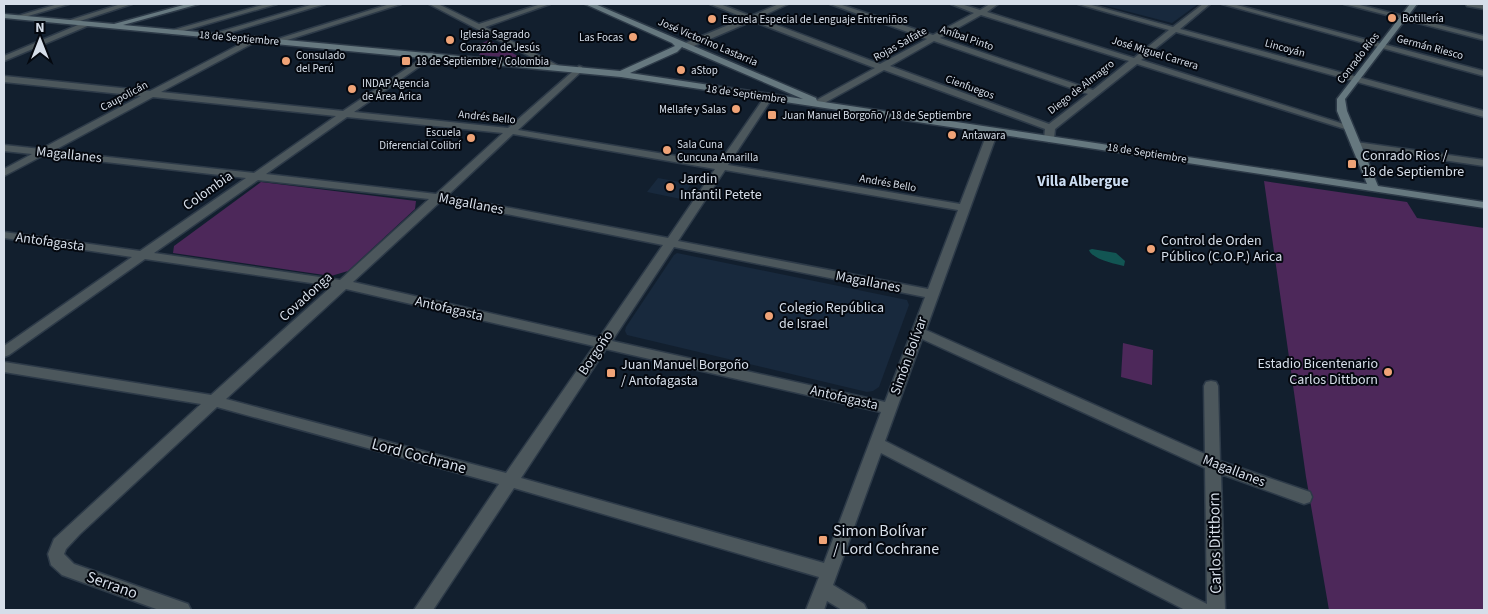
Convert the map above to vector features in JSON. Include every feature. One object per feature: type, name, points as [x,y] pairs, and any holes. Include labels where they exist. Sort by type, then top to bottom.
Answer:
[{"type":"main road","points":[[111,26],[195,4]]},
{"type":"main road","name":"José Victorino Lastarria","points":[[589,4],[808,96],[816,104]]},
{"type":"main road","name":"Conrado Ríos","points":[[1372,188],[1348,126],[1341,102],[1343,95],[1414,4]]},
{"type":"main road","points":[[137,29],[145,21],[161,13]]},
{"type":"main road","name":"18 de Septiembre","points":[[4,16],[621,74],[993,130],[1049,134],[1484,205]]},
{"type":"main road","points":[[621,74],[676,49],[679,45],[676,42]]},
{"type":"street","points":[[27,4],[38,12]]},
{"type":"street","points":[[18,17],[65,4]]},
{"type":"street","points":[[68,22],[128,4]]},
{"type":"street","points":[[170,32],[273,4]]},
{"type":"street","points":[[209,36],[321,4]]},
{"type":"street","points":[[275,41],[397,4]]},
{"type":"street","points":[[433,4],[558,67]]},
{"type":"street","points":[[479,27],[547,4]]},
{"type":"street","name":"Cienfuegos","points":[[714,4],[882,66],[1049,134]]},
{"type":"street","points":[[686,46],[785,4]]},
{"type":"street","name":"Aníbal Pinto","points":[[833,4],[1094,93]]},
{"type":"street","name":"José Miguel Carrera","points":[[954,4],[1348,126]]},
{"type":"street","name":"Rojas Salfate","points":[[816,104],[995,4]]},
{"type":"street","name":"Lincoyán","points":[[1081,4],[1484,114]]},
{"type":"street","name":"Diego de Almagro","points":[[1049,134],[1094,93],[1207,4]]},
{"type":"street","name":"Germán Riesco","points":[[1226,4],[1484,74]]},
{"type":"street","points":[[1348,4],[1484,38]]},
{"type":"street","points":[[1470,4],[1484,7]]},
{"type":"street","points":[[4,59],[88,24]]},
{"type":"street","points":[[299,43],[309,33],[319,28]]},
{"type":"street","name":"Caupolicán","points":[[4,173],[254,39]]},
{"type":"street","name":"Colombia","points":[[4,352],[430,55]]},
{"type":"street","name":"Covadonga","points":[[57,549],[74,529],[579,69]]},
{"type":"street","name":"Andrés Bello","points":[[4,79],[510,131],[964,208]]},
{"type":"street","name":"Borgoño","points":[[423,610],[769,97]]},
{"type":"street","name":"Simón Bolívar","points":[[815,610],[993,130]]},
{"type":"street","points":[[1356,145],[1484,163]]},
{"type":"street","name":"Magallanes","points":[[4,148],[438,197],[932,294]]},
{"type":"street","name":"Antofagasta","points":[[4,235],[342,284],[890,409]]},
{"type":"street","name":"Magallanes","points":[[918,332],[1214,465],[1304,497]]},
{"type":"street","name":"Lord Cochrane","points":[[4,367],[214,401],[510,481],[829,572]]},
{"type":"street","name":"Carlos Dittborn","points":[[1211,386],[1216,610]]},
{"type":"street","points":[[877,444],[1202,610]]},
{"type":"street","name":"Serrano","points":[[57,549],[55,556],[57,562],[68,570],[182,610]]},
{"type":"street","points":[[823,589],[858,610]]},
{"type":"shaded area","points":[[1099,4],[1198,4],[1172,23]]},
{"type":"shaded area","points":[[489,40],[523,59],[479,55],[484,47],[480,44]]},
{"type":"shaded area","name":"Jardin Infantil Petete","points":[[658,178],[691,184],[681,199],[647,192]]},
{"type":"shaded area","name":"Estadio Bicentenario Carlos Dittborn","points":[[1264,181],[1407,202],[1417,218],[1484,228],[1484,610],[1329,610],[1306,477]]},
{"type":"shaded area","points":[[261,182],[416,201],[415,209],[348,271],[331,276],[173,253],[174,246]]},
{"type":"shaded area","points":[[1089,250],[1116,253],[1125,261],[1124,266],[1094,256]]},
{"type":"shaded area","name":"Colegio República de Israel","points":[[677,253],[907,300],[909,305],[879,387],[867,392],[627,335],[626,327]]},
{"type":"shaded area","points":[[1123,343],[1153,350],[1152,385],[1121,377]]},
{"type":"place","name":"Botillería","points":[[1392,18]]},
{"type":"place","name":"Escuela Especial de Lenguaje Entreniños","points":[[712,19]]},
{"type":"place","name":"Las Focas","points":[[633,37]]},
{"type":"place","name":"Iglesia Sagrado Corazón de Jesús","points":[[450,40]]},
{"type":"place","name":"Consulado del Perú","points":[[286,61]]},
{"type":"place","name":"18 de Septiembre / Colombia","points":[[406,61]]},
{"type":"place","name":"aStop","points":[[681,70]]},
{"type":"place","name":"INDAP Agencia de Área Arica","points":[[352,89]]},
{"type":"place","name":"Mellafe y Salas","points":[[736,109]]},
{"type":"place","name":"Juan Manuel Borgoño / 18 de Septiembre","points":[[772,115]]},
{"type":"place","name":"Antawara","points":[[952,135]]},
{"type":"place","name":"Escuela Diferencial Colibrí","points":[[471,138]]},
{"type":"place","name":"Sala Cuna Cuncuna Amarilla","points":[[667,150]]},
{"type":"place","name":"Conrado Rios / 18 de Septiembre","points":[[1352,164]]},
{"type":"place","name":"Jardin Infantil Petete","points":[[670,187]]},
{"type":"place","name":"Control de Orden Público (C.O.P.) Arica","points":[[1151,249]]},
{"type":"place","name":"Colegio República de Israel","points":[[769,316]]},
{"type":"place","name":"Estadio Bicentenario Carlos Dittborn","points":[[1388,372]]},
{"type":"place","name":"Juan Manuel Borgoño / Antofagasta","points":[[611,373]]},
{"type":"place","name":"Simon Bolívar / Lord Cochrane","points":[[823,540]]},
{"type":"district","name":"Villa Albergue","points":[[1083,181]]}]
